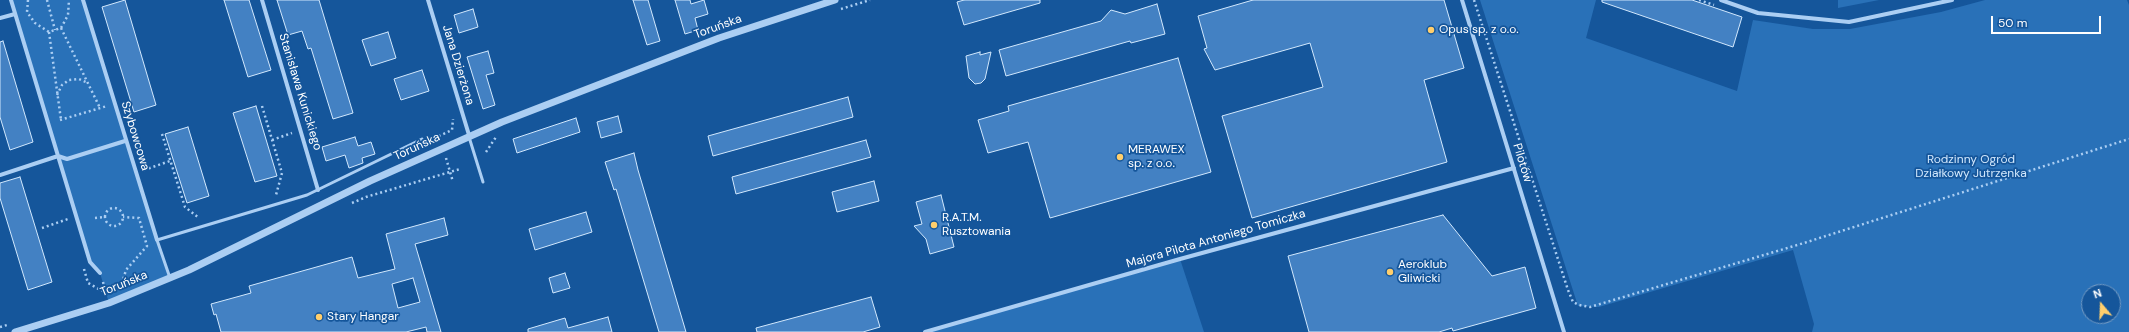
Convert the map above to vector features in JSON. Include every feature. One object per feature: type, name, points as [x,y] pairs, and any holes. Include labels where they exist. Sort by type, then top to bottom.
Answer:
[{"type":"street","points":[[10,0],[90,262],[100,273]]},
{"type":"street","name":"Szybowcowa","points":[[83,0],[125,141],[158,240]]},
{"type":"street","name":"Stanisława Kunickiego","points":[[262,0],[318,190]]},
{"type":"street","name":"Jana Dzierżona","points":[[428,0],[469,136]]},
{"type":"street","name":"Toruńska","points":[[15,332],[109,303],[170,278],[370,181],[469,136],[719,38],[835,0]]},
{"type":"street","name":"Pilotów","points":[[1462,0],[1564,332]]},
{"type":"street","points":[[1721,0],[1758,13],[1849,22],[1952,0]]},
{"type":"street","points":[[0,18],[15,14]]},
{"type":"street","points":[[0,175],[58,156],[67,159],[125,141]]},
{"type":"street","name":"Majora Pilota Antoniego Tomiczka","points":[[925,332],[1180,259],[1514,168]]},
{"type":"lane","points":[[469,136],[483,182]]},
{"type":"lane","points":[[158,240],[307,195],[422,139]]},
{"type":"lane","name":"Szybowcowa","points":[[158,240],[170,278]]},
{"type":"path","points":[[28,0],[27,12],[35,23],[49,32],[62,28],[68,15],[69,0]]},
{"type":"path","points":[[47,0],[56,30]]},
{"type":"path","points":[[837,10],[870,0]]},
{"type":"path","points":[[1474,0],[1568,290],[1573,302],[1579,305],[1590,307],[1797,245],[2129,139]]},
{"type":"path","points":[[62,28],[100,108]]},
{"type":"path","points":[[49,32],[61,120]]},
{"type":"path","points":[[57,95],[62,85],[69,80],[79,79],[88,83]]},
{"type":"path","points":[[48,124],[115,104]]},
{"type":"path","points":[[262,106],[282,173],[276,196],[271,198]]},
{"type":"path","points":[[437,137],[452,130],[454,125]]},
{"type":"path","points":[[272,140],[292,133]]},
{"type":"path","points":[[162,134],[185,207],[203,220]]},
{"type":"path","points":[[446,157],[453,182]]},
{"type":"path","points":[[143,170],[170,161]]},
{"type":"path","points":[[366,197],[460,169]]},
{"type":"path","points":[[105,217],[107,212],[112,208],[118,210],[123,217]]},
{"type":"path","points":[[105,217],[109,224],[114,226],[119,224],[123,217]]},
{"type":"path","points":[[95,218],[105,217]]},
{"type":"path","points":[[116,289],[122,283],[126,270],[147,246],[139,218],[123,217]]},
{"type":"path","points":[[42,228],[68,219]]},
{"type":"path","points":[[100,273],[106,293],[111,291]]},
{"type":"green space","points":[[11,0],[83,0],[170,278],[109,303],[100,273],[90,262]]},
{"type":"green space","name":"Rodzinny Ogród Działkowy Jutrzenka","points":[[1480,0],[1596,0],[1586,38],[1737,91],[1753,20],[1813,29],[1850,29],[1941,12],[1985,0],[2127,0],[2129,5],[2129,332],[1812,332],[1814,324],[1793,250],[1599,307],[1578,306]]},
{"type":"green space","points":[[1838,0],[1879,0],[1838,8]]},
{"type":"green space","points":[[1180,259],[1204,332],[925,332]]},
{"type":"building","points":[[125,0],[156,105],[134,112],[102,7]]},
{"type":"building","points":[[224,0],[249,0],[271,70],[248,77]]},
{"type":"building","points":[[277,0],[319,0],[353,113],[333,119],[311,48],[308,49],[302,31],[288,35]]},
{"type":"building","points":[[633,0],[648,0],[660,41],[647,45]]},
{"type":"building","points":[[675,0],[690,0],[691,4],[704,0],[708,14],[695,18],[698,30],[685,34]]},
{"type":"building","points":[[964,0],[1040,0],[1040,3],[964,25],[957,2]]},
{"type":"building","points":[[1253,0],[1444,0],[1464,68],[1424,80],[1447,162],[1252,218],[1222,116],[1323,87],[1310,43],[1215,70],[1204,49],[1207,48],[1198,16]]},
{"type":"building","points":[[1602,0],[1692,0],[1742,17],[1733,47],[1602,2]]},
{"type":"building","points":[[1157,4],[1165,34],[1131,43],[1130,41],[1006,76],[999,50],[1101,21],[1111,10],[1125,14]]},
{"type":"building","points":[[473,9],[478,27],[459,33],[454,15]]},
{"type":"building","points":[[388,32],[396,58],[371,66],[362,40]]},
{"type":"building","points":[[3,41],[33,142],[10,150],[0,117],[0,42]]},
{"type":"building","points":[[488,51],[494,73],[486,75],[495,105],[483,109],[467,57]]},
{"type":"building","points":[[980,52],[980,55],[991,52],[985,79],[981,83],[975,84],[969,78],[966,56]]},
{"type":"building","name":"MERAWEX sp. z o.o.","points":[[1178,58],[1211,172],[1050,218],[1028,142],[988,153],[978,120],[1009,111],[1008,106]]},
{"type":"building","points":[[422,70],[429,91],[401,100],[394,79]]},
{"type":"building","points":[[848,97],[853,117],[713,156],[708,136]]},
{"type":"building","points":[[256,106],[277,176],[255,182],[233,113]]},
{"type":"building","points":[[618,116],[622,132],[601,138],[597,122]]},
{"type":"building","points":[[576,118],[580,132],[517,153],[513,139]]},
{"type":"building","points":[[188,127],[209,196],[187,203],[165,134]]},
{"type":"building","points":[[355,137],[358,146],[371,142],[375,154],[362,158],[363,163],[349,168],[345,155],[326,161],[322,147]]},
{"type":"building","points":[[866,140],[871,157],[736,194],[732,177]]},
{"type":"building","points":[[634,153],[686,332],[659,332],[616,189],[614,190],[605,162]]},
{"type":"building","points":[[20,177],[52,282],[28,290],[0,198],[0,183]]},
{"type":"building","points":[[874,181],[879,201],[837,212],[832,192]]},
{"type":"building","name":"R.A.T.M. Rusztowania","points":[[941,195],[954,247],[930,254],[926,239],[914,226],[922,224],[916,202]]},
{"type":"building","points":[[586,212],[592,232],[535,250],[529,229]]},
{"type":"building","name":"Aeroklub Gliwicki","points":[[1443,215],[1492,276],[1525,267],[1536,308],[1453,331],[1452,328],[1439,332],[1309,332],[1288,256]]},
{"type":"building","points":[[444,218],[448,235],[415,244],[441,332],[427,332],[426,327],[406,332],[221,332],[216,314],[214,315],[211,304],[251,293],[249,286],[352,257],[358,278],[395,269],[386,234]],"holes":[[[413,278],[420,302],[398,308],[392,284]]]},
{"type":"building","points":[[565,273],[570,288],[553,293],[549,278]]},
{"type":"building","points":[[871,297],[880,327],[863,332],[757,332],[756,328]]},
{"type":"building","points":[[608,317],[612,332],[528,332],[528,329],[565,318],[568,328]]},
{"type":"place","name":"Opus sp. z o.o.","points":[[1431,30]]},
{"type":"place","name":"MERAWEX sp. z o.o.","points":[[1120,157]]},
{"type":"place","name":"R.A.T.M. Rusztowania","points":[[934,225]]},
{"type":"place","name":"Aeroklub Gliwicki","points":[[1390,272]]},
{"type":"place","name":"Stary Hangar","points":[[319,317]]}]
